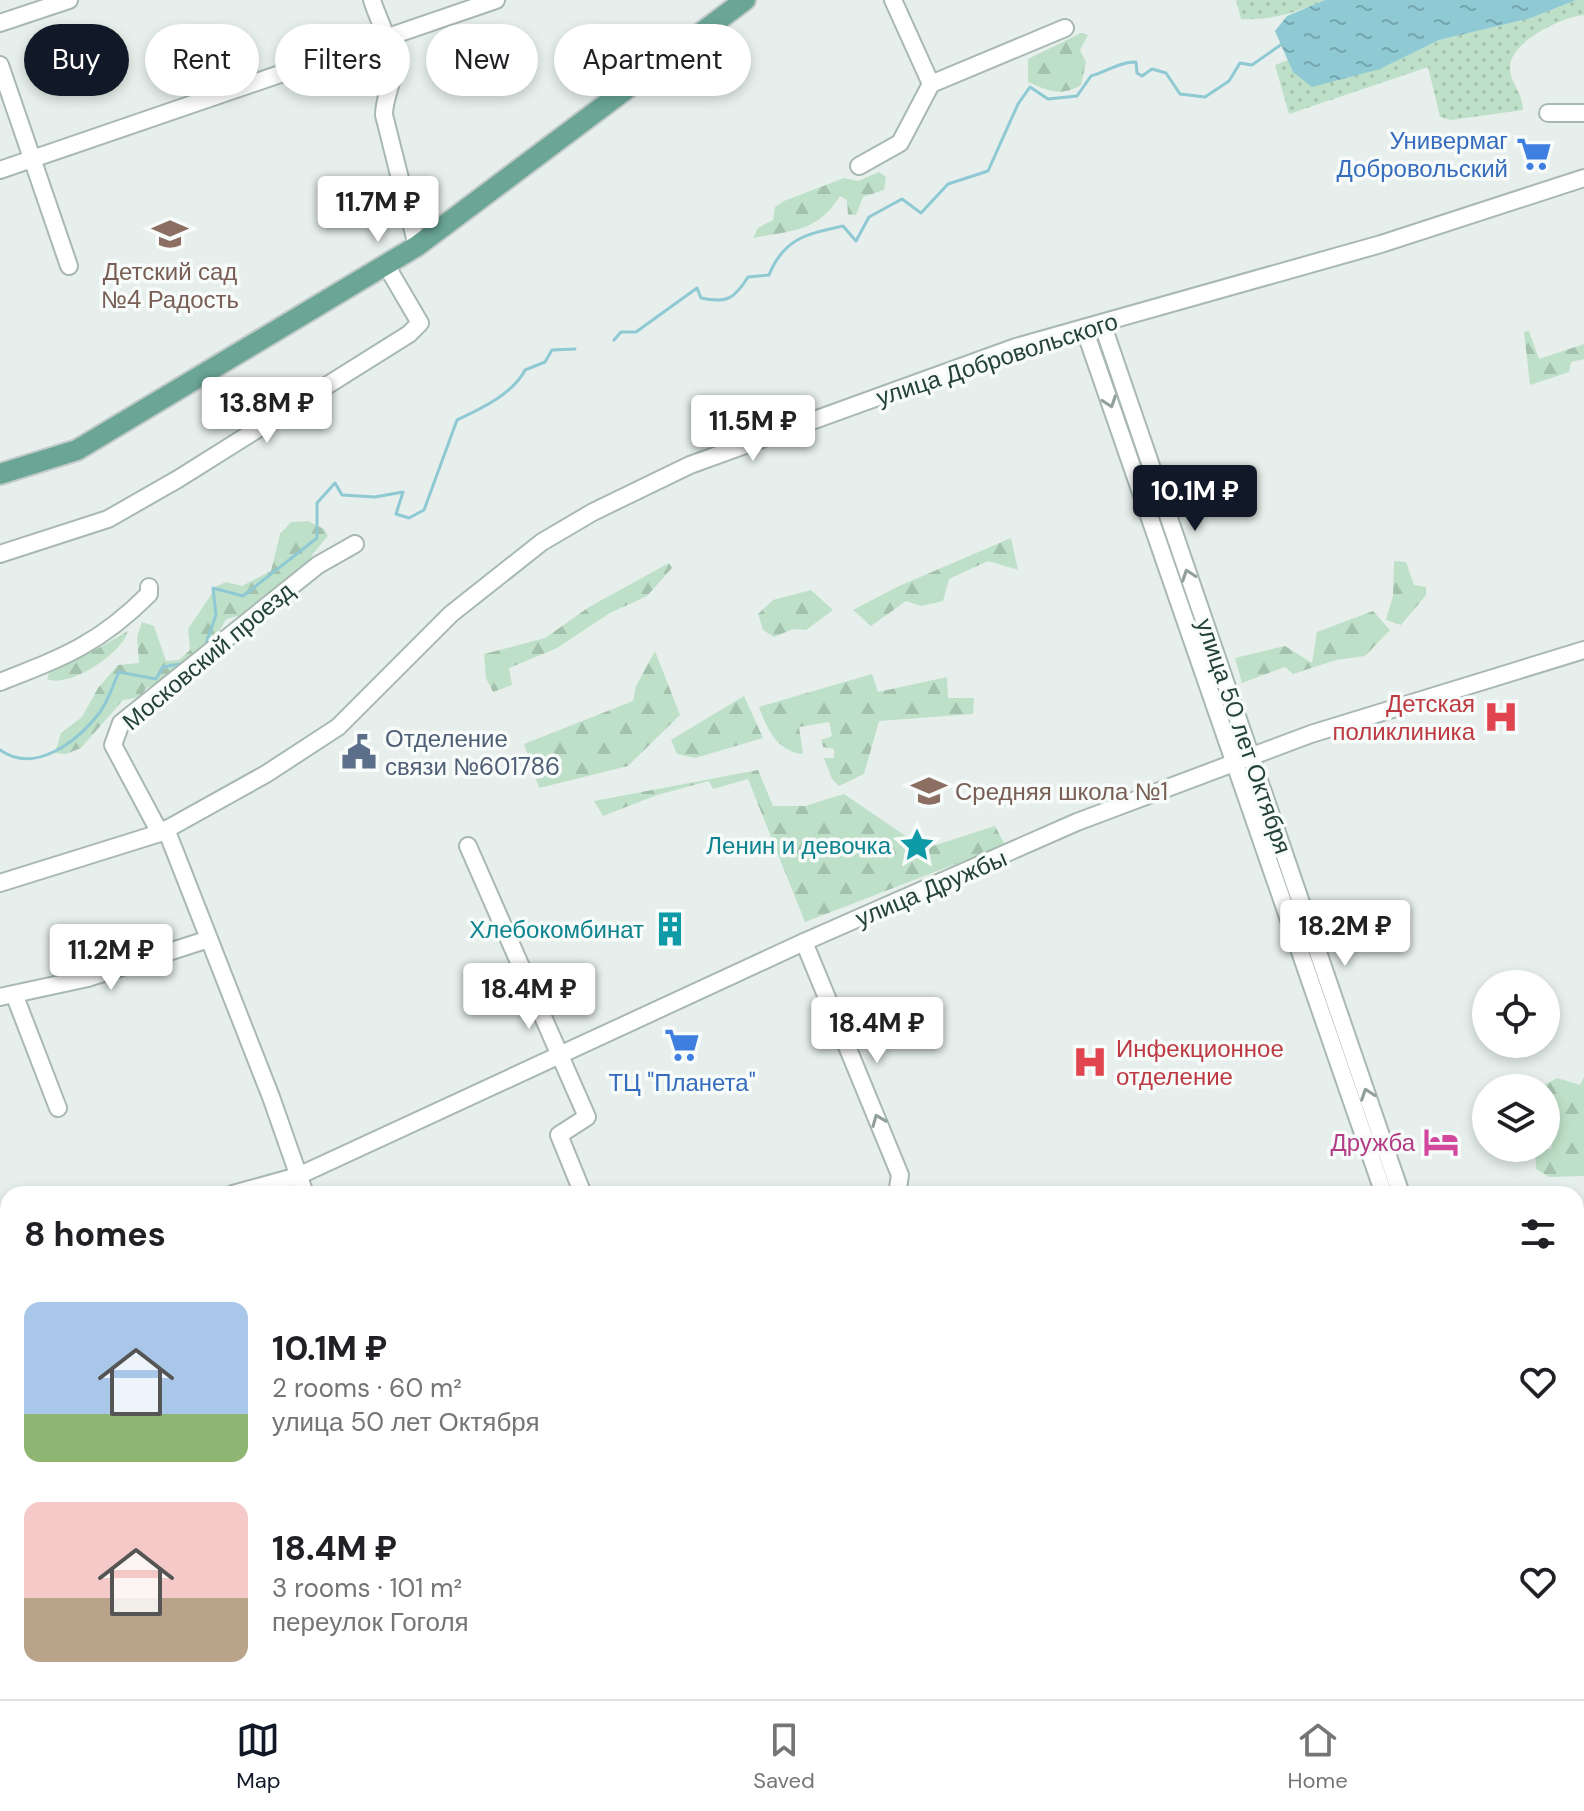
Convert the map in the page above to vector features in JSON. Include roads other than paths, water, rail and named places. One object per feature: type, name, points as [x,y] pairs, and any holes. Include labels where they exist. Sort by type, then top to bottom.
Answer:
[{"type":"main road","points":[[0,474],[77,450],[417,246],[745,0]]},
{"type":"street","points":[[0,23],[69,0]]},
{"type":"street","points":[[372,0],[380,24]]},
{"type":"street","points":[[410,32],[496,0]]},
{"type":"street","points":[[893,0],[931,84]]},
{"type":"street","points":[[859,166],[900,143],[931,84],[1065,28]]},
{"type":"street","points":[[0,65],[69,266]]},
{"type":"street","points":[[0,170],[275,78]]},
{"type":"street","points":[[384,96],[384,115],[417,246]]},
{"type":"street","points":[[1548,113],[1584,113]]},
{"type":"street","name":"улица Добровольского","points":[[0,883],[163,831],[266,774],[338,727],[451,614],[542,542],[593,512],[690,465],[1016,347],[1381,244],[1584,178]]},
{"type":"street","points":[[0,554],[108,519],[178,479],[409,334],[420,323],[386,265]]},
{"type":"street","name":"улица 50 лет Октября","points":[[1102,323],[1381,1186]]},
{"type":"street","name":"улица 50 лет Октября","points":[[1084,328],[1398,1186]]},
{"type":"street","name":"Московский проезд","points":[[302,1186],[209,939],[163,831],[113,745],[121,723],[318,565],[355,544]]},
{"type":"street","points":[[0,682],[67,655],[115,628],[149,594],[149,587]]},
{"type":"street","name":"улица Дружбы","points":[[262,1186],[298,1176],[804,942],[1077,822],[1242,758],[1584,650]]},
{"type":"street","points":[[468,846],[587,1117],[559,1135],[580,1186]]},
{"type":"street","points":[[58,1108],[7,996],[88,978],[209,939]]},
{"type":"street","points":[[804,942],[900,1175],[898,1186]]},
{"type":"water","points":[[1325,0],[1576,0],[1531,18],[1439,40],[1380,69],[1312,87],[1293,72],[1275,31],[1287,16]]},
{"type":"waterway","points":[[614,340],[621,332],[636,332],[697,288],[701,298],[729,298],[748,277],[769,275],[782,253],[808,235],[843,226],[856,241],[869,217],[902,199],[921,213],[948,184],[988,171],[1018,104],[1030,87],[1048,99],[1077,96],[1091,76],[1136,62],[1137,73],[1142,76],[1152,69],[1166,73],[1180,94],[1205,97],[1229,81],[1240,63],[1252,65],[1282,44]]},
{"type":"waterway","points":[[205,646],[216,615],[213,588],[243,596],[317,538],[317,503],[335,483],[342,495],[375,497],[403,492],[396,514],[409,518],[424,510],[457,420],[504,393],[525,370],[545,362],[552,350],[575,349]]},
{"type":"waterway","points":[[0,750],[13,757],[27,759],[55,751],[80,734],[100,712],[119,672],[156,679],[163,667],[185,663]]},
{"type":"place","name":"Универмаг Добровольский","points":[[1534,154]]},
{"type":"place","name":"Детский сад №4 Радость","points":[[170,234]]},
{"type":"place","name":"Детская поликлиника","points":[[1501,717]]},
{"type":"place","name":"Отделение связи №601786","points":[[359,752]]},
{"type":"place","name":"Средняя школа №1","points":[[929,791]]},
{"type":"place","name":"Ленин и девочка","points":[[917,845]]},
{"type":"place","name":"Хлебокомбинат","points":[[670,929]]},
{"type":"place","name":"ТЦ \"Планета\"","points":[[682,1045]]},
{"type":"place","name":"Инфекционное отделение","points":[[1090,1062]]},
{"type":"place","name":"Дружба","points":[[1441,1142]]}]
